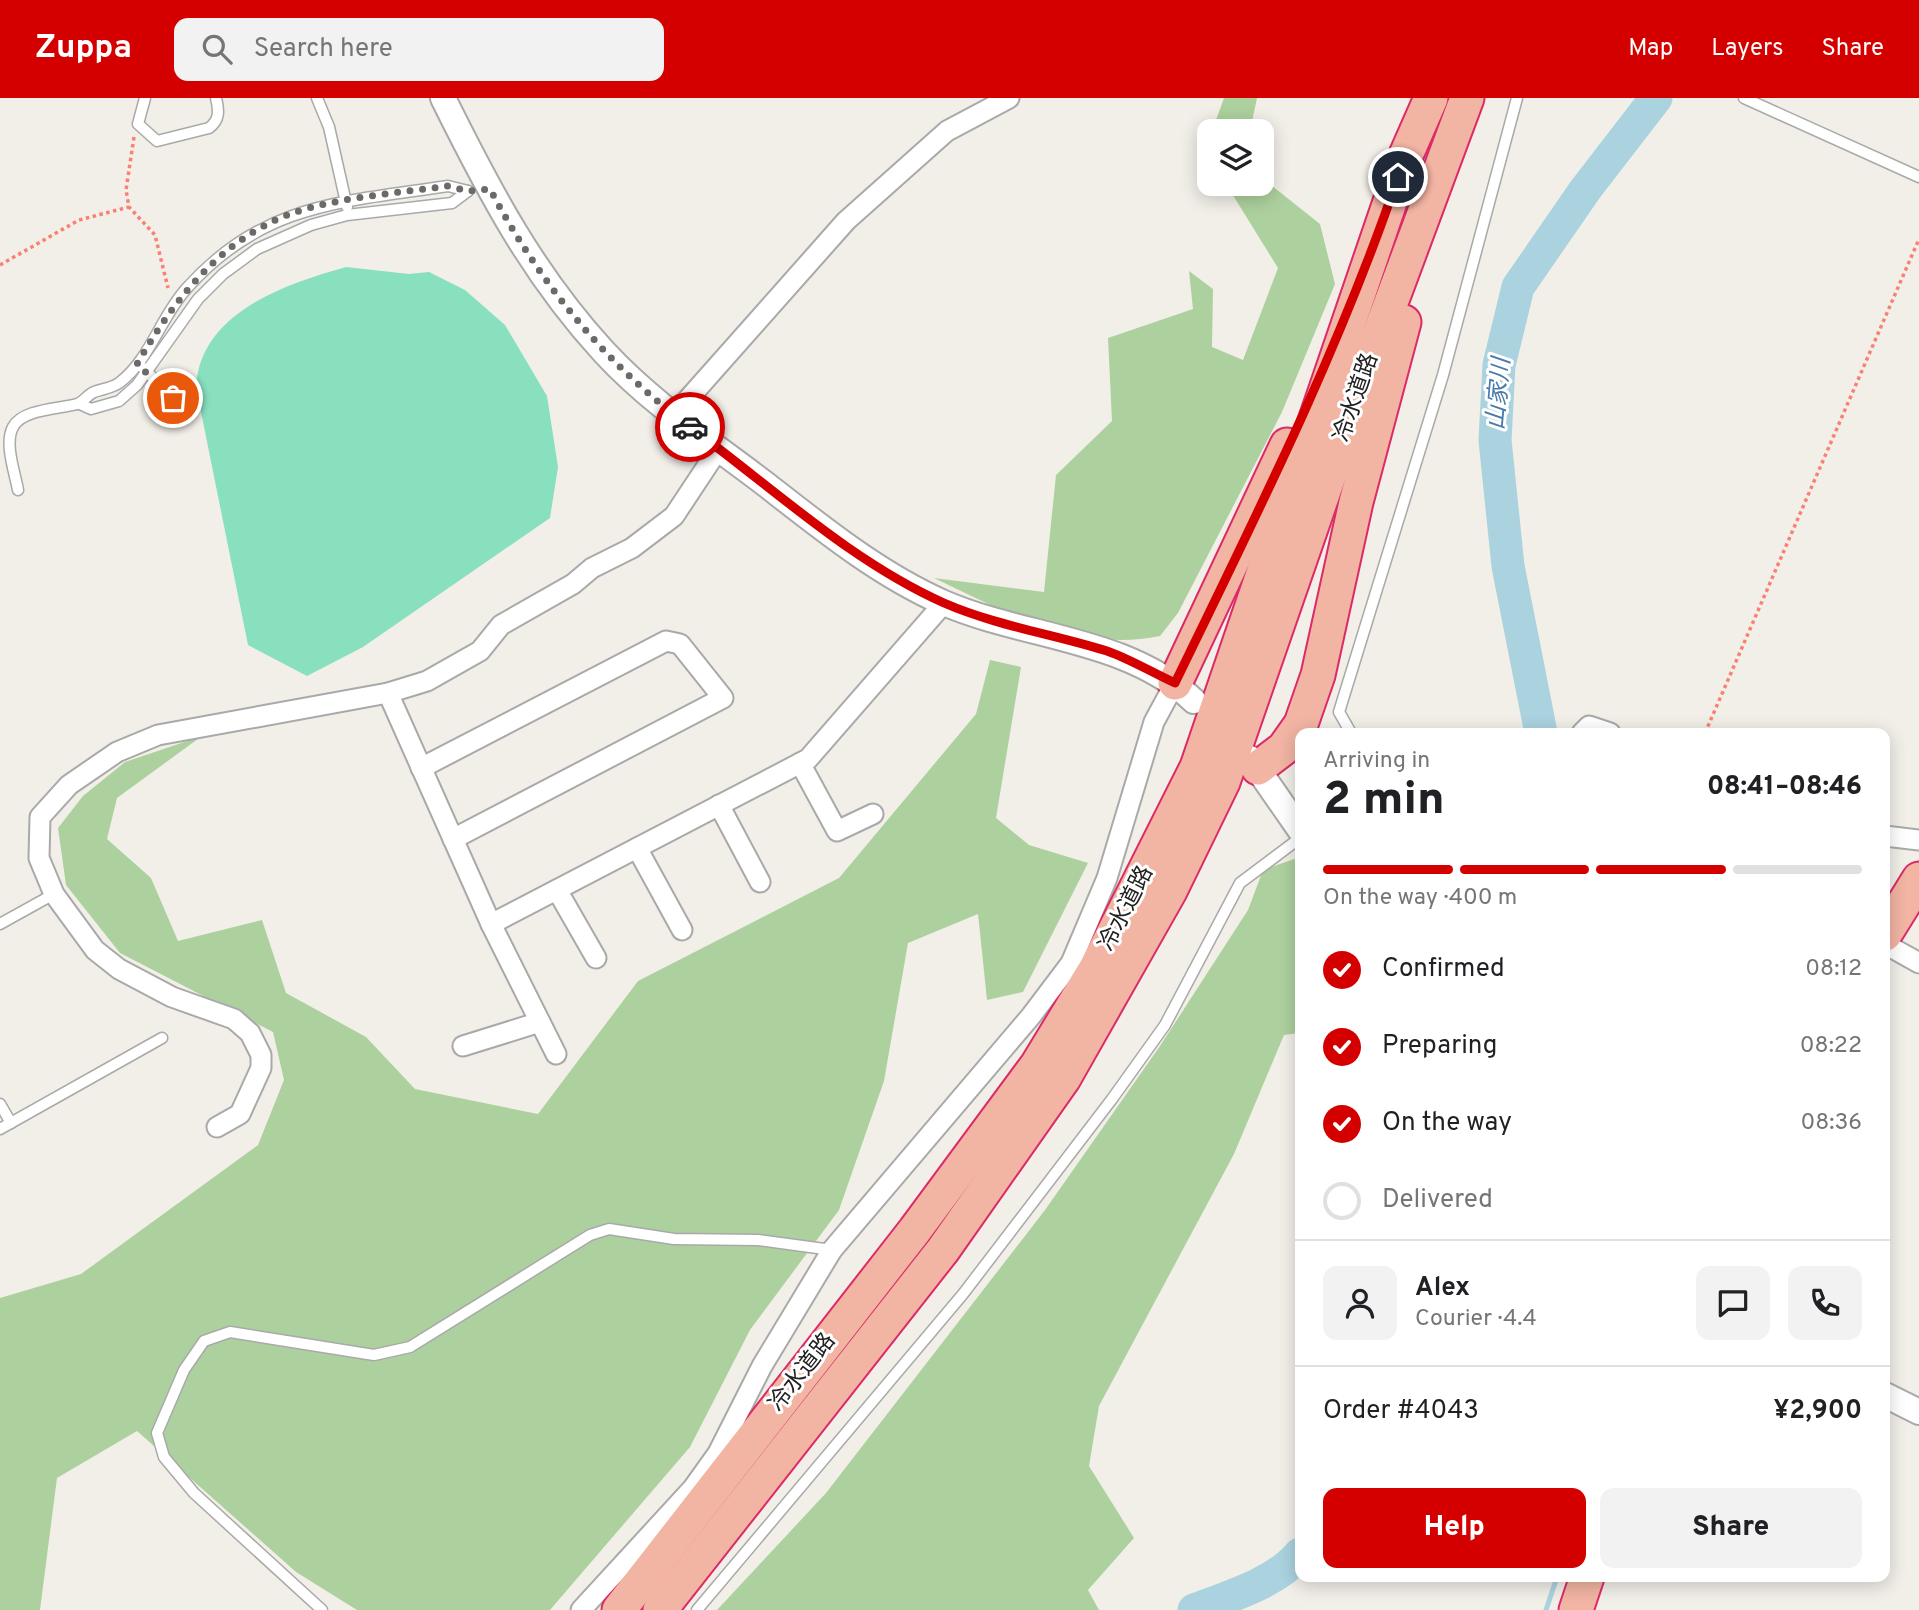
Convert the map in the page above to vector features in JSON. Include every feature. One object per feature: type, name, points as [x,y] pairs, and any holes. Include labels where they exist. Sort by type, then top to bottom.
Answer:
[{"type":"highway","name":"冷水道路","points":[[619,1610],[1037,1066],[1096,968],[1198,767],[1375,244],[1406,155],[1431,98]]},
{"type":"highway","name":"冷水道路","points":[[660,1610],[943,1250],[1064,1078],[1170,891],[1223,782],[1363,378],[1467,98]]},
{"type":"highway","points":[[1298,728],[1318,675],[1356,502],[1439,173]]},
{"type":"highway","points":[[1184,692],[1258,511],[1375,244]]},
{"type":"highway","points":[[1254,763],[1284,748],[1295,732]]},
{"type":"highway","points":[[1890,926],[1919,879]]},
{"type":"highway","points":[[1576,1610],[1585,1582]]},
{"type":"street","points":[[443,98],[468,153],[479,190],[553,292],[605,352],[674,415],[850,547],[898,579],[944,603],[1001,624],[1109,652],[1184,692],[1154,722],[1107,878],[1071,963],[1031,1016],[832,1250],[762,1366],[718,1453],[693,1488],[581,1610]]},
{"type":"street","points":[[674,415],[846,221],[947,131],[1009,98]]},
{"type":"street","points":[[217,1127],[240,1114],[261,1068],[261,1055],[250,1033],[234,1019],[172,997],[118,969],[94,950],[54,894],[39,858],[40,817],[69,785],[117,752],[158,735],[387,692],[427,681],[480,651],[501,625],[573,584],[592,568],[632,548],[674,516],[719,448]]},
{"type":"street","points":[[491,923],[808,759],[944,603]]},
{"type":"street","points":[[421,768],[666,641],[680,644],[723,698],[453,839]]},
{"type":"street","points":[[387,692],[491,923],[556,1054]]},
{"type":"street","points":[[800,763],[836,831],[873,814]]},
{"type":"street","points":[[1254,763],[1295,823]]},
{"type":"street","points":[[719,805],[760,882]]},
{"type":"street","points":[[1890,837],[1919,840]]},
{"type":"street","points":[[637,848],[681,930]]},
{"type":"street","points":[[557,890],[596,958]]},
{"type":"street","points":[[1890,947],[1919,963]]},
{"type":"street","points":[[463,1046],[540,1022]]},
{"type":"street","points":[[1890,1398],[1919,1412]]},
{"type":"lane","points":[[145,98],[138,124],[157,141],[209,128],[216,123],[219,110],[216,98]]},
{"type":"lane","points":[[317,98],[329,127],[348,215]]},
{"type":"lane","points":[[1348,728],[1339,712],[1443,375],[1517,98]]},
{"type":"lane","points":[[1744,98],[1919,177]]},
{"type":"lane","points":[[18,490],[9,440],[13,426],[22,418],[80,404],[91,393],[117,384],[137,364],[176,302],[213,263],[268,224],[293,213],[347,202],[448,186],[479,190]]},
{"type":"lane","points":[[80,404],[91,409],[119,401],[137,385],[198,299],[223,274],[257,249],[311,225],[348,215],[452,203],[479,190]]},
{"type":"lane","points":[[137,364],[173,398]]},
{"type":"lane","points":[[697,1610],[962,1294],[1112,1099],[1165,1026],[1241,883],[1295,842]]},
{"type":"lane","points":[[0,924],[54,894]]},
{"type":"lane","points":[[0,1129],[162,1038]]},
{"type":"lane","points":[[0,1104],[11,1123]]},
{"type":"lane","points":[[322,1610],[194,1493],[164,1457],[157,1433],[184,1370],[204,1340],[229,1332],[373,1355],[410,1347],[580,1242],[609,1229],[674,1240],[758,1240],[832,1250]]},
{"type":"path","points":[[138,124],[126,190],[129,208],[155,236],[169,290],[176,302]]},
{"type":"path","points":[[0,265],[79,220],[129,208]]},
{"type":"path","points":[[1707,728],[1919,239]]},
{"type":"green space","points":[[1224,98],[1257,98],[1253,119],[1216,119]]},
{"type":"green space","points":[[1274,188],[1320,224],[1335,284],[1282,412],[1178,613],[1160,636],[1130,640],[1072,634],[1015,616],[934,578],[1044,592],[1056,475],[1112,421],[1108,338],[1193,309],[1189,271],[1213,289],[1212,347],[1243,360],[1278,268],[1233,196],[1274,196]]},
{"type":"green space","points":[[346,267],[409,274],[429,272],[465,290],[505,325],[547,396],[558,467],[550,518],[363,647],[307,676],[248,645],[196,387],[201,361],[213,339],[229,321],[250,305],[273,293]]},
{"type":"green space","points":[[990,660],[1021,667],[996,818],[1029,845],[1088,863],[1023,992],[987,1000],[978,914],[908,943],[884,1081],[839,1210],[750,1330],[690,1447],[550,1610],[357,1610],[296,1572],[137,1431],[57,1478],[40,1610],[0,1610],[0,1298],[81,1274],[258,1145],[284,1080],[273,1032],[120,953],[66,885],[58,828],[83,796],[125,762],[202,736],[117,798],[107,839],[151,878],[178,941],[262,920],[286,993],[366,1037],[415,1089],[538,1114],[638,981],[839,878],[976,714]]},
{"type":"green space","points":[[1295,859],[1295,1034],[1284,1035],[1234,1154],[1099,1406],[1089,1466],[1134,1538],[1088,1590],[1099,1610],[717,1610],[826,1493],[1045,1210],[1160,1046],[1248,910],[1263,870]]},
{"type":"waterway","name":"山家川","points":[[1540,728],[1508,566],[1495,440],[1499,365],[1518,287],[1585,190],[1656,98]]},
{"type":"waterway","name":"山家川","points":[[1194,1610],[1265,1581],[1295,1559]]},
{"type":"waterway","points":[[1546,1610],[1555,1582]]},
{"type":"way so far","points":[[173,398],[137,364],[162,321],[187,288],[240,241],[293,213],[448,186],[468,191],[490,189],[517,241],[553,292],[605,352],[650,395],[690,427]]},
{"type":"route","points":[[690,427],[795,507],[898,579],[944,603],[1001,624],[1109,652],[1175,683],[1258,511],[1309,396],[1375,244],[1398,177]]}]
